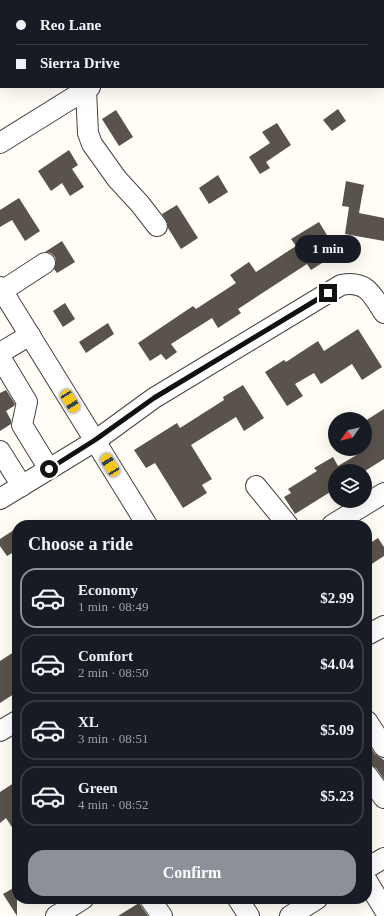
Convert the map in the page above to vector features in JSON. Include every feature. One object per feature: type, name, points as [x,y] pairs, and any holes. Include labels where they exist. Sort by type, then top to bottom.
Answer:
[{"type":"street","points":[[0,143],[88,88]]},
{"type":"street","points":[[88,88],[88,133],[92,144],[117,179],[140,204],[157,226]]},
{"type":"street","points":[[45,263],[1,289],[144,520]]},
{"type":"street","points":[[0,500],[95,440],[154,398],[341,285],[350,283],[367,289],[384,312]]},
{"type":"street","points":[[0,353],[30,335]]},
{"type":"street","points":[[3,369],[27,402],[22,425],[49,469]]},
{"type":"street","points":[[0,451],[22,486]]},
{"type":"street","points":[[256,486],[284,520]]},
{"type":"street","points":[[340,520],[384,493]]},
{"type":"street","points":[[372,632],[384,626]]},
{"type":"street","points":[[0,731],[12,724]]},
{"type":"street","points":[[372,729],[384,747]]},
{"type":"street","points":[[372,782],[384,798]]},
{"type":"street","points":[[372,865],[384,858]]},
{"type":"street","points":[[372,889],[384,909]]},
{"type":"street","points":[[56,916],[75,904]]},
{"type":"street","points":[[154,904],[162,916]]},
{"type":"street","points":[[241,904],[249,916]]},
{"type":"street","points":[[290,916],[309,904]]},
{"type":"building","points":[[338,109],[346,121],[332,131],[323,120]]},
{"type":"building","points":[[116,110],[133,137],[119,146],[102,119]]},
{"type":"building","points":[[277,123],[291,145],[266,162],[270,168],[260,174],[249,157],[270,143],[262,132]]},
{"type":"building","points":[[69,150],[78,165],[72,169],[84,187],[70,196],[62,183],[51,191],[38,171]]},
{"type":"building","points":[[218,175],[228,192],[209,204],[199,188]]},
{"type":"building","points":[[346,181],[364,185],[359,213],[384,218],[384,241],[345,234],[349,207],[342,206]]},
{"type":"building","points":[[19,198],[40,231],[25,241],[12,220],[0,227],[0,210]]},
{"type":"building","points":[[177,205],[198,238],[181,249],[168,228],[168,224],[162,214]]},
{"type":"building","points":[[319,222],[338,253],[311,270],[307,264],[238,309],[241,313],[218,328],[212,318],[171,344],[177,352],[166,360],[161,354],[150,361],[138,343],[193,306],[196,309],[236,283],[230,275],[249,262],[256,272],[296,246],[291,239]]},
{"type":"building","points":[[62,241],[75,262],[57,273],[54,269],[56,263],[55,257],[51,253],[45,252]]},
{"type":"building","points":[[65,303],[75,319],[63,327],[53,311]]},
{"type":"building","points":[[108,323],[114,334],[86,353],[79,342]]},
{"type":"building","points":[[358,329],[382,367],[362,380],[352,364],[321,384],[314,373],[295,384],[303,396],[287,406],[265,372],[284,360],[286,362],[318,341],[324,351]]},
{"type":"building","points":[[243,385],[264,418],[244,431],[236,417],[191,445],[212,479],[202,485],[207,493],[183,508],[155,463],[146,468],[134,450],[177,423],[180,428],[224,400],[223,397]]},
{"type":"building","points":[[6,390],[15,404],[6,411],[11,420],[11,424],[0,431],[0,393]]},
{"type":"building","points":[[384,409],[384,459],[372,467],[372,464],[341,464],[355,456],[372,456],[372,417]]},
{"type":"building","points":[[333,457],[337,464],[328,464],[328,493],[295,514],[284,497],[291,493],[288,489],[317,471],[314,468]]},
{"type":"building","points":[[12,531],[12,553],[7,556],[0,546],[0,539]]},
{"type":"building","points":[[378,538],[384,547],[384,556],[372,564],[372,542]]},
{"type":"building","points":[[12,653],[12,695],[0,703],[0,661]]},
{"type":"building","points":[[372,750],[375,754],[384,760],[384,779],[376,768],[372,766]]},
{"type":"building","points":[[12,784],[12,827],[6,818],[0,823],[0,792]]},
{"type":"building","points":[[12,889],[12,904],[17,904],[17,916],[3,894]]},
{"type":"building","points":[[140,904],[148,916],[118,916]]},
{"type":"route","points":[[49,469],[95,440],[154,398],[328,293]]}]
